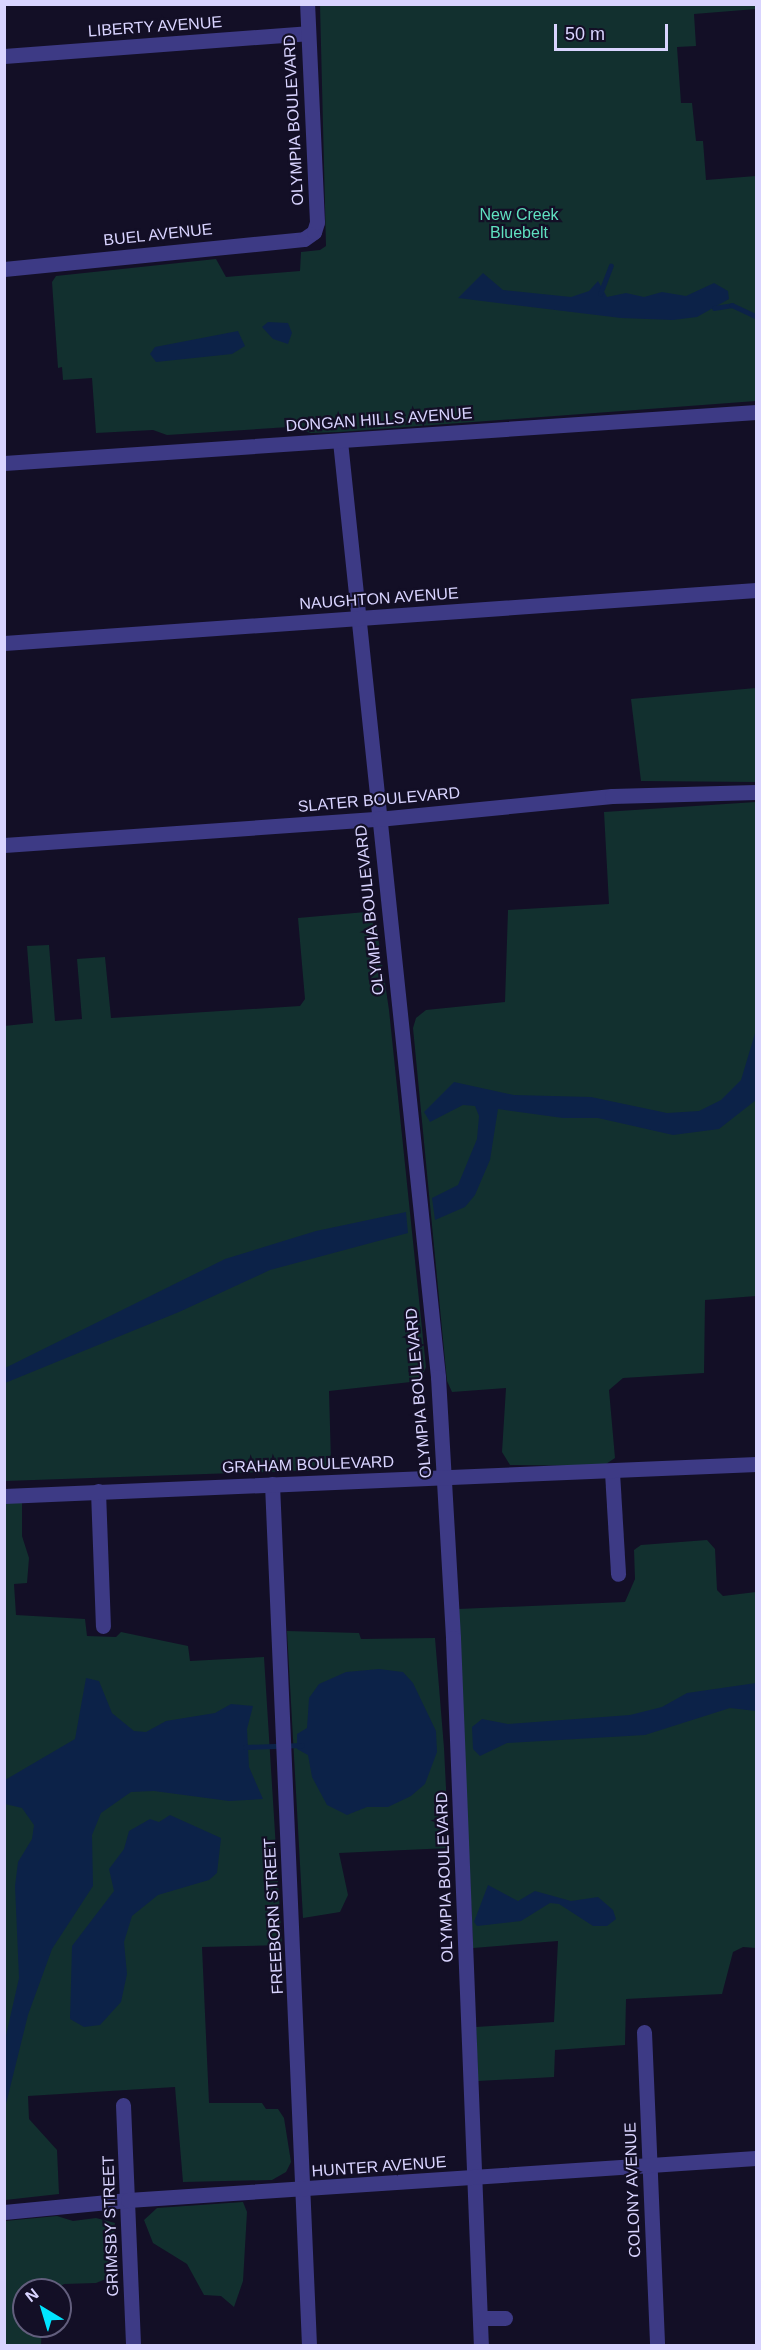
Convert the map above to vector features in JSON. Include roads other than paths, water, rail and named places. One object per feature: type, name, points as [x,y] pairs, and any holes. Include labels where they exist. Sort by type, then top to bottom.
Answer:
[{"type":"street","name":"OLYMPIA BOULEVARD","points":[[307,4],[317,222],[314,232]]},
{"type":"street","name":"LIBERTY AVENUE","points":[[4,56],[307,33]]},
{"type":"street","name":"BUEL AVENUE","points":[[4,269],[303,239],[314,232]]},
{"type":"street","name":"DONGAN HILLS AVENUE","points":[[4,463],[756,412]]},
{"type":"street","name":"OLYMPIA BOULEVARD","points":[[340,441],[356,619],[438,1377],[481,2346]]},
{"type":"street","name":"NAUGHTON AVENUE","points":[[4,644],[756,590]]},
{"type":"street","name":"SLATER BOULEVARD","points":[[4,845],[378,819],[612,796],[756,792]]},
{"type":"street","name":"GRAHAM BOULEVARD","points":[[4,1496],[612,1472],[756,1464]]},
{"type":"street","points":[[612,1472],[618,1574]]},
{"type":"street","name":"FREEBORN STREET","points":[[272,1484],[309,2346]]},
{"type":"street","points":[[98,1491],[103,1626]]},
{"type":"street","name":"COLONY AVENUE","points":[[644,2032],[657,2346]]},
{"type":"street","name":"GRIMSBY STREET","points":[[123,2105],[134,2346]]},
{"type":"street","name":"HUNTER AVENUE","points":[[4,2212],[128,2200],[756,2158]]},
{"type":"street","points":[[480,2318],[505,2318]]},
{"type":"water","points":[[483,273],[503,290],[571,297],[589,291],[598,281],[607,297],[626,293],[644,297],[662,292],[686,296],[714,283],[728,291],[729,299],[697,317],[673,320],[621,318],[458,298]]},
{"type":"water","points":[[268,322],[288,323],[292,333],[288,344],[273,339],[262,327]]},
{"type":"water","points":[[238,331],[245,346],[232,354],[156,362],[150,354],[155,347]]},
{"type":"water","points":[[756,1030],[756,1100],[719,1129],[673,1135],[598,1118],[563,1118],[498,1109],[490,1160],[475,1195],[465,1207],[435,1220],[432,1198],[458,1185],[477,1139],[479,1116],[475,1106],[463,1105],[430,1122],[424,1112],[454,1082],[514,1095],[591,1097],[667,1113],[699,1111],[721,1100],[741,1080]]},
{"type":"water","points":[[406,1212],[408,1233],[270,1270],[179,1312],[5,1383],[5,1368],[225,1259],[316,1231]]},
{"type":"water","points":[[379,1669],[403,1672],[413,1683],[436,1731],[437,1752],[425,1784],[411,1796],[388,1807],[367,1807],[347,1815],[327,1805],[312,1777],[308,1755],[297,1749],[297,1734],[307,1728],[309,1698],[319,1684],[346,1672]]},
{"type":"water","points":[[86,1678],[99,1681],[112,1713],[134,1731],[146,1732],[166,1721],[215,1713],[231,1704],[253,1706],[247,1729],[249,1767],[263,1799],[229,1801],[154,1791],[131,1792],[101,1813],[92,1835],[93,1886],[52,1949],[28,2015],[5,2108],[5,2040],[19,1978],[15,1886],[18,1862],[32,1839],[34,1825],[22,1808],[5,1804],[5,1780],[75,1739]]},
{"type":"water","points":[[756,1683],[756,1711],[730,1708],[645,1735],[507,1743],[480,1756],[473,1749],[472,1727],[482,1719],[508,1724],[630,1715],[662,1707],[687,1693]]},
{"type":"water","points":[[170,1815],[221,1838],[217,1873],[209,1880],[158,1895],[132,1916],[124,1942],[127,1974],[121,2002],[100,2025],[84,2027],[70,2019],[72,1946],[114,1891],[109,1869],[124,1849],[129,1831],[150,1819],[159,1822]]},
{"type":"water","points":[[488,1885],[518,1901],[535,1891],[571,1901],[598,1897],[613,1910],[616,1919],[607,1926],[593,1926],[559,1904],[550,1903],[521,1921],[477,1926],[474,1922]]},
{"type":"waterway","points":[[600,294],[611,266]]},
{"type":"waterway","points":[[714,308],[732,305],[756,316]]},
{"type":"waterway","points":[[245,1747],[302,1745]]},
{"type":"park label","name":"New Creek Bluebelt","points":[[519,224]]}]
